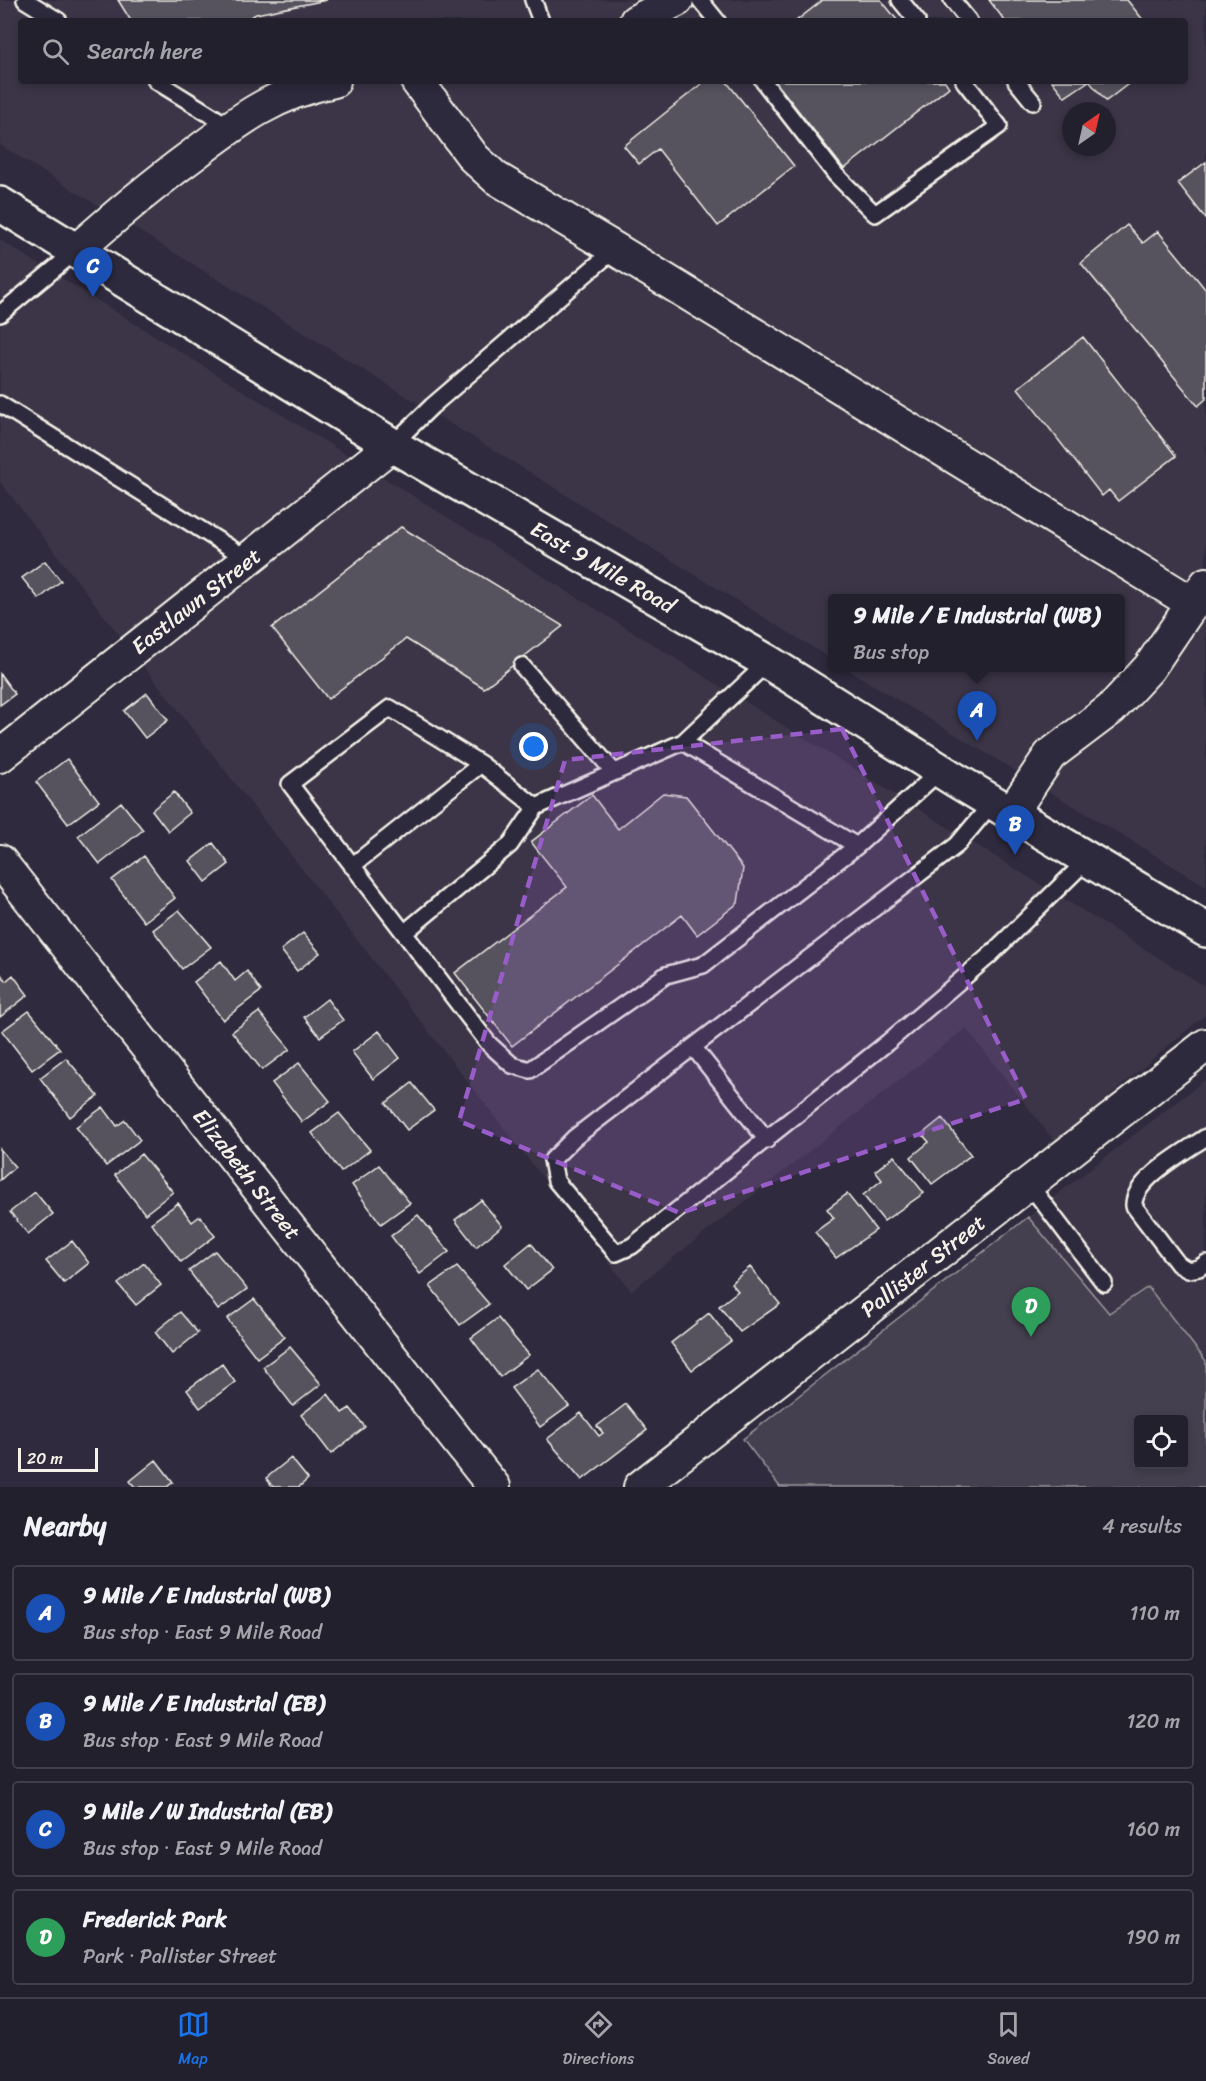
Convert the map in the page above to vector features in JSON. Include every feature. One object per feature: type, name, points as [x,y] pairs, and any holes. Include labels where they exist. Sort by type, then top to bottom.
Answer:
[{"type":"main road","name":"East 9 Mile Road","points":[[0,204],[392,445],[768,662],[941,770],[1206,930]]},
{"type":"street","points":[[642,18],[677,0]]},
{"type":"street","points":[[76,251],[124,207],[257,108],[277,98],[324,84]]},
{"type":"street","points":[[419,84],[474,158],[496,178],[1200,594],[1149,668],[1111,709],[1050,755],[1002,807]]},
{"type":"street","name":"Eastlawn Street","points":[[0,756],[392,445]]},
{"type":"street","name":"Elizabeth Street","points":[[0,861],[494,1487]]},
{"type":"street","name":"Pallister Street","points":[[640,1487],[1206,1045]]},
{"type":"lane","points":[[24,0],[54,18]]},
{"type":"lane","points":[[533,0],[540,18]]},
{"type":"lane","points":[[700,0],[715,18]]},
{"type":"lane","points":[[900,0],[915,18]]},
{"type":"lane","points":[[952,0],[967,18]]},
{"type":"lane","points":[[161,84],[230,127]]},
{"type":"lane","points":[[765,84],[836,175],[875,214],[999,126],[966,84]]},
{"type":"lane","points":[[1018,84],[1033,102]]},
{"type":"lane","points":[[392,445],[432,406],[615,249]]},
{"type":"lane","points":[[0,314],[76,251]]},
{"type":"lane","points":[[0,404],[248,559]]},
{"type":"lane","points":[[404,933],[510,845],[536,807],[683,741],[768,662]]},
{"type":"lane","points":[[522,666],[614,771]]},
{"type":"lane","points":[[536,807],[481,764],[390,708],[290,784],[489,1044],[512,1065],[530,1070],[666,975],[703,965],[857,846],[941,770]]},
{"type":"lane","points":[[683,741],[857,846]]},
{"type":"lane","points":[[352,866],[481,764]]},
{"type":"lane","points":[[1002,807],[957,845],[574,1138],[552,1160],[556,1181],[616,1253],[632,1246],[888,1042],[989,956],[1088,859]]},
{"type":"lane","points":[[694,1048],[767,1140]]},
{"type":"lane","points":[[1206,1137],[1140,1185],[1133,1197],[1134,1206],[1178,1264],[1188,1270],[1199,1268],[1206,1263]]},
{"type":"lane","points":[[1029,1184],[1104,1283]]},
{"type":"highlighted area","points":[[842,729],[1026,1099],[680,1213],[459,1121],[565,760]]},
{"type":"shaded area","points":[[0,0],[1206,0],[1206,886],[852,672],[1125,672],[1125,594],[828,594],[828,657],[0,145]]},
{"type":"shaded area","points":[[0,240],[1206,987],[1206,1014],[1055,1142],[966,1028],[631,1291],[0,482]]},
{"type":"shaded area","points":[[1206,1079],[1206,1361],[1148,1287],[1109,1314],[1028,1217]]},
{"type":"shaded area","points":[[1028,1217],[1109,1313],[1148,1287],[1206,1361],[1206,1487],[780,1487],[743,1439]]},
{"type":"building","points":[[118,0],[327,0],[256,14],[249,18],[129,18]]},
{"type":"building","points":[[823,0],[881,0],[896,18],[800,18]]},
{"type":"building","points":[[989,0],[1127,0],[1142,18],[1003,18]]},
{"type":"building","points":[[701,84],[728,84],[794,166],[718,226],[658,149],[639,164],[624,146]]},
{"type":"building","points":[[777,84],[947,84],[949,87],[844,169]]},
{"type":"building","points":[[1054,84],[1084,84],[1065,97]]},
{"type":"building","points":[[1092,84],[1128,84],[1106,101]]},
{"type":"building","points":[[1206,162],[1206,219],[1178,183]]},
{"type":"building","points":[[1127,225],[1143,243],[1158,231],[1206,290],[1206,399],[1198,406],[1081,263]]},
{"type":"building","points":[[1083,337],[1176,456],[1118,501],[1109,490],[1102,496],[1018,388]]},
{"type":"building","points":[[401,527],[563,626],[484,688],[406,639],[328,699],[272,628]]},
{"type":"building","points":[[45,561],[61,581],[39,599],[22,578]]},
{"type":"building","points":[[0,674],[15,694],[0,705]]},
{"type":"building","points":[[147,693],[168,720],[145,738],[124,711]]},
{"type":"building","points":[[67,759],[99,801],[68,824],[36,782]]},
{"type":"building","points":[[174,792],[190,813],[168,831],[152,810]]},
{"type":"building","points":[[663,793],[686,796],[743,868],[738,903],[697,935],[682,915],[512,1046],[455,973],[567,887],[531,842],[592,795],[618,829]]},
{"type":"building","points":[[121,802],[143,830],[100,864],[78,836]]},
{"type":"building","points":[[213,843],[229,864],[206,882],[190,861]]},
{"type":"building","points":[[144,856],[175,898],[144,922],[112,880]]},
{"type":"building","points":[[179,910],[211,947],[182,969],[153,930]]},
{"type":"building","points":[[303,933],[320,953],[297,971],[281,950]]},
{"type":"building","points":[[221,961],[235,981],[247,971],[261,991],[223,1020],[194,982]]},
{"type":"building","points":[[0,973],[6,981],[13,975],[28,995],[0,1017]]},
{"type":"building","points":[[327,999],[343,1020],[320,1037],[304,1017]]},
{"type":"building","points":[[29,1011],[60,1049],[32,1070],[2,1031]]},
{"type":"building","points":[[259,1012],[290,1049],[262,1070],[232,1032]]},
{"type":"building","points":[[379,1031],[400,1058],[373,1079],[352,1052]]},
{"type":"building","points":[[66,1058],[98,1096],[70,1117],[40,1078]]},
{"type":"building","points":[[299,1063],[330,1101],[302,1122],[272,1083]]},
{"type":"building","points":[[412,1083],[434,1110],[407,1130],[386,1103]]},
{"type":"building","points":[[103,1107],[117,1126],[125,1120],[140,1140],[106,1166],[76,1127]]},
{"type":"building","points":[[339,1113],[370,1150],[341,1172],[312,1133]]},
{"type":"building","points":[[942,1118],[971,1155],[932,1184],[911,1157],[929,1142],[922,1134]]},
{"type":"building","points":[[0,1149],[15,1167],[0,1180]]},
{"type":"building","points":[[141,1154],[173,1192],[145,1214],[115,1175]]},
{"type":"building","points":[[894,1156],[924,1193],[884,1221],[863,1195],[882,1180],[875,1171]]},
{"type":"building","points":[[379,1165],[410,1203],[381,1224],[352,1185]]},
{"type":"building","points":[[35,1192],[53,1214],[28,1234],[10,1212]]},
{"type":"building","points":[[847,1194],[876,1230],[836,1258],[815,1232],[834,1218],[827,1209]]},
{"type":"building","points":[[481,1200],[502,1226],[476,1247],[455,1220]]},
{"type":"building","points":[[178,1203],[192,1222],[200,1216],[215,1236],[181,1262],[151,1223]]},
{"type":"building","points":[[418,1215],[449,1252],[420,1274],[391,1236]]},
{"type":"building","points":[[72,1241],[89,1263],[64,1283],[46,1261]]},
{"type":"building","points":[[531,1243],[552,1270],[526,1290],[505,1264]]},
{"type":"building","points":[[215,1251],[247,1289],[218,1310],[189,1271]]},
{"type":"building","points":[[144,1263],[161,1285],[136,1305],[118,1284]]},
{"type":"building","points":[[457,1267],[489,1304],[460,1325],[430,1286]]},
{"type":"building","points":[[750,1267],[780,1304],[740,1332],[719,1306],[738,1291],[731,1283]]},
{"type":"building","points":[[254,1299],[285,1337],[257,1358],[227,1319]]},
{"type":"building","points":[[180,1312],[198,1333],[172,1354],[155,1332]]},
{"type":"building","points":[[709,1313],[731,1341],[692,1370],[671,1343]]},
{"type":"building","points":[[498,1318],[529,1355],[500,1377],[471,1338]]},
{"type":"building","points":[[290,1347],[321,1384],[293,1406],[263,1367]]},
{"type":"building","points":[[222,1364],[235,1382],[200,1408],[187,1390]]},
{"type":"building","points":[[538,1369],[569,1406],[540,1427],[511,1388]]},
{"type":"building","points":[[328,1394],[342,1413],[350,1408],[365,1427],[331,1454],[301,1415]]},
{"type":"building","points":[[626,1404],[647,1430],[582,1480],[547,1439],[581,1413],[599,1436],[603,1433],[597,1426]]},
{"type":"building","points":[[291,1458],[308,1479],[299,1487],[273,1487],[266,1478]]},
{"type":"building","points":[[156,1460],[173,1482],[167,1487],[135,1487],[130,1481]]},
{"type":"place","name":"9 Mile / W Industrial (EB)","points":[[93,297]]},
{"type":"place","name":"9 Mile / E Industrial (WB)","points":[[977,741]]},
{"type":"place","name":"9 Mile / E Industrial (EB)","points":[[1015,855]]},
{"type":"place","name":"Frederick Park","points":[[1031,1337]]}]
